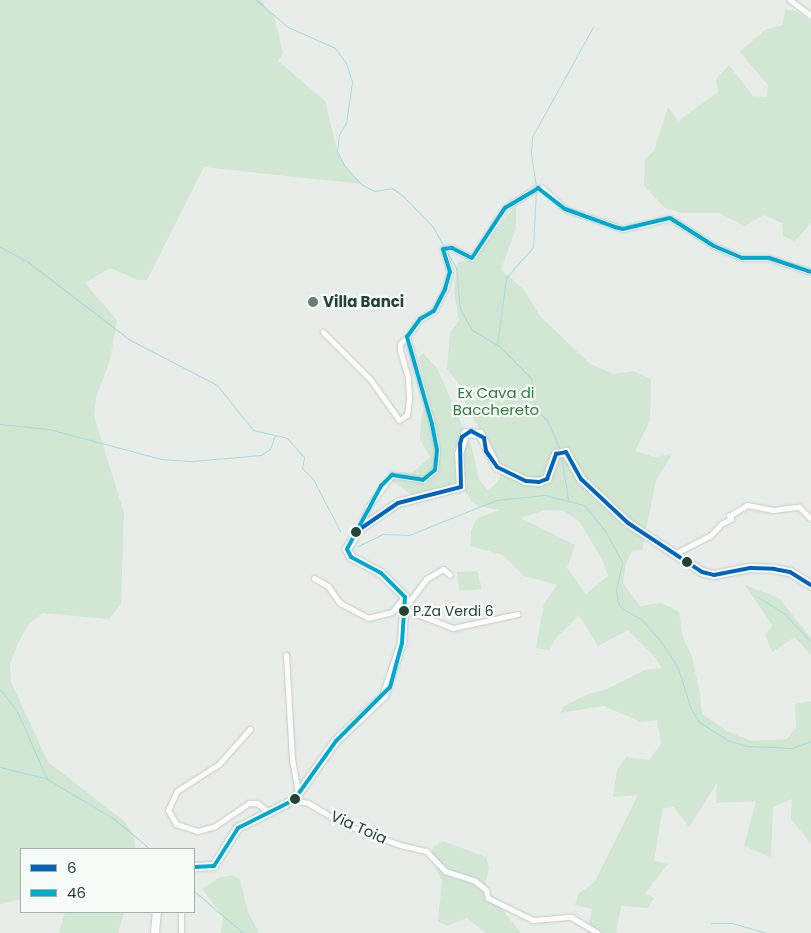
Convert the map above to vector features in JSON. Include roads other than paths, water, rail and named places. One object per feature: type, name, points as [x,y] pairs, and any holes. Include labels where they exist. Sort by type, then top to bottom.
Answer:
[{"type":"street","points":[[790,0],[811,16]]},
{"type":"street","points":[[323,332],[370,379],[399,420],[407,415],[409,398],[408,378],[400,344],[420,318],[434,311],[445,288],[450,272],[442,249],[452,248],[474,256],[505,208],[538,188],[565,209],[623,229],[670,218],[714,246],[742,258],[769,258],[811,272]]},
{"type":"street","points":[[360,529],[368,507],[392,475],[423,480],[435,470],[437,450],[432,424],[407,337]]},
{"type":"street","points":[[195,867],[214,866],[238,828],[296,798],[336,741],[390,687],[402,643],[406,608],[403,595],[381,572],[356,561],[348,554],[351,540],[360,529],[398,504],[461,487],[459,454],[462,437],[466,433],[480,434],[497,468],[526,481],[547,479],[560,452],[569,455],[582,479],[628,523],[702,572],[714,575],[751,568],[774,568],[790,572],[811,585]]},
{"type":"street","points":[[676,553],[710,536],[720,524],[731,519],[730,516],[747,506],[773,510],[799,506],[811,519]]},
{"type":"street","points":[[406,608],[423,581],[434,573],[443,570],[450,575]]},
{"type":"street","points":[[314,578],[328,586],[340,603],[368,618],[392,612],[403,595]]},
{"type":"street","points":[[406,608],[453,628],[518,614]]},
{"type":"street","points":[[286,655],[296,798]]},
{"type":"street","points":[[250,729],[219,764],[177,791],[168,810],[176,824],[198,830],[215,826],[249,803],[256,804],[268,812]]},
{"type":"street","name":"Via Toia","points":[[296,798],[345,825],[396,844],[426,851],[444,871],[475,881],[486,890],[488,898],[533,920],[571,917],[598,933]]},
{"type":"street","points":[[154,933],[157,913]]},
{"type":"street","points":[[181,913],[181,933]]},
{"type":"waterway","points":[[256,0],[288,27],[335,48],[346,63],[352,82],[346,123],[339,134],[337,151],[344,165],[361,184],[374,191],[392,188],[403,196],[433,227],[444,247]]},
{"type":"waterway","points":[[536,186],[531,153],[532,137],[593,27]]},
{"type":"waterway","points":[[497,345],[506,278],[533,247],[536,190]]},
{"type":"waterway","points":[[0,247],[28,262],[130,340],[217,385],[253,430],[287,438],[304,457],[302,468],[313,479],[340,531]]},
{"type":"waterway","points":[[446,250],[456,268],[460,308],[465,318],[472,330],[500,347],[531,378],[535,409],[547,420],[560,449]]},
{"type":"waterway","points":[[0,424],[49,429],[161,459],[192,461],[261,455],[270,449],[275,435]]},
{"type":"waterway","points":[[561,455],[568,499]]},
{"type":"waterway","points":[[358,546],[383,534],[409,535],[496,500],[545,495],[584,505],[605,531],[622,562],[616,590],[621,608],[641,619],[660,640],[678,668],[691,709],[699,722],[729,741],[748,746],[792,748],[811,741]]},
{"type":"waterway","points":[[758,597],[784,613],[811,642]]},
{"type":"waterway","points":[[0,689],[17,711],[47,779],[114,819],[149,848]]},
{"type":"waterway","points":[[0,767],[45,778]]},
{"type":"waterway","points":[[195,892],[243,933]]},
{"type":"waterway","points":[[711,923],[732,923],[766,933]]},
{"type":"place","name":"Villa Banci","points":[[313,302]]},
{"type":"place","name":"P.Za Verdi 6","points":[[404,611]]},
{"type":"park label","name":"Ex Cava di Bacchereto","points":[[496,400]]}]
